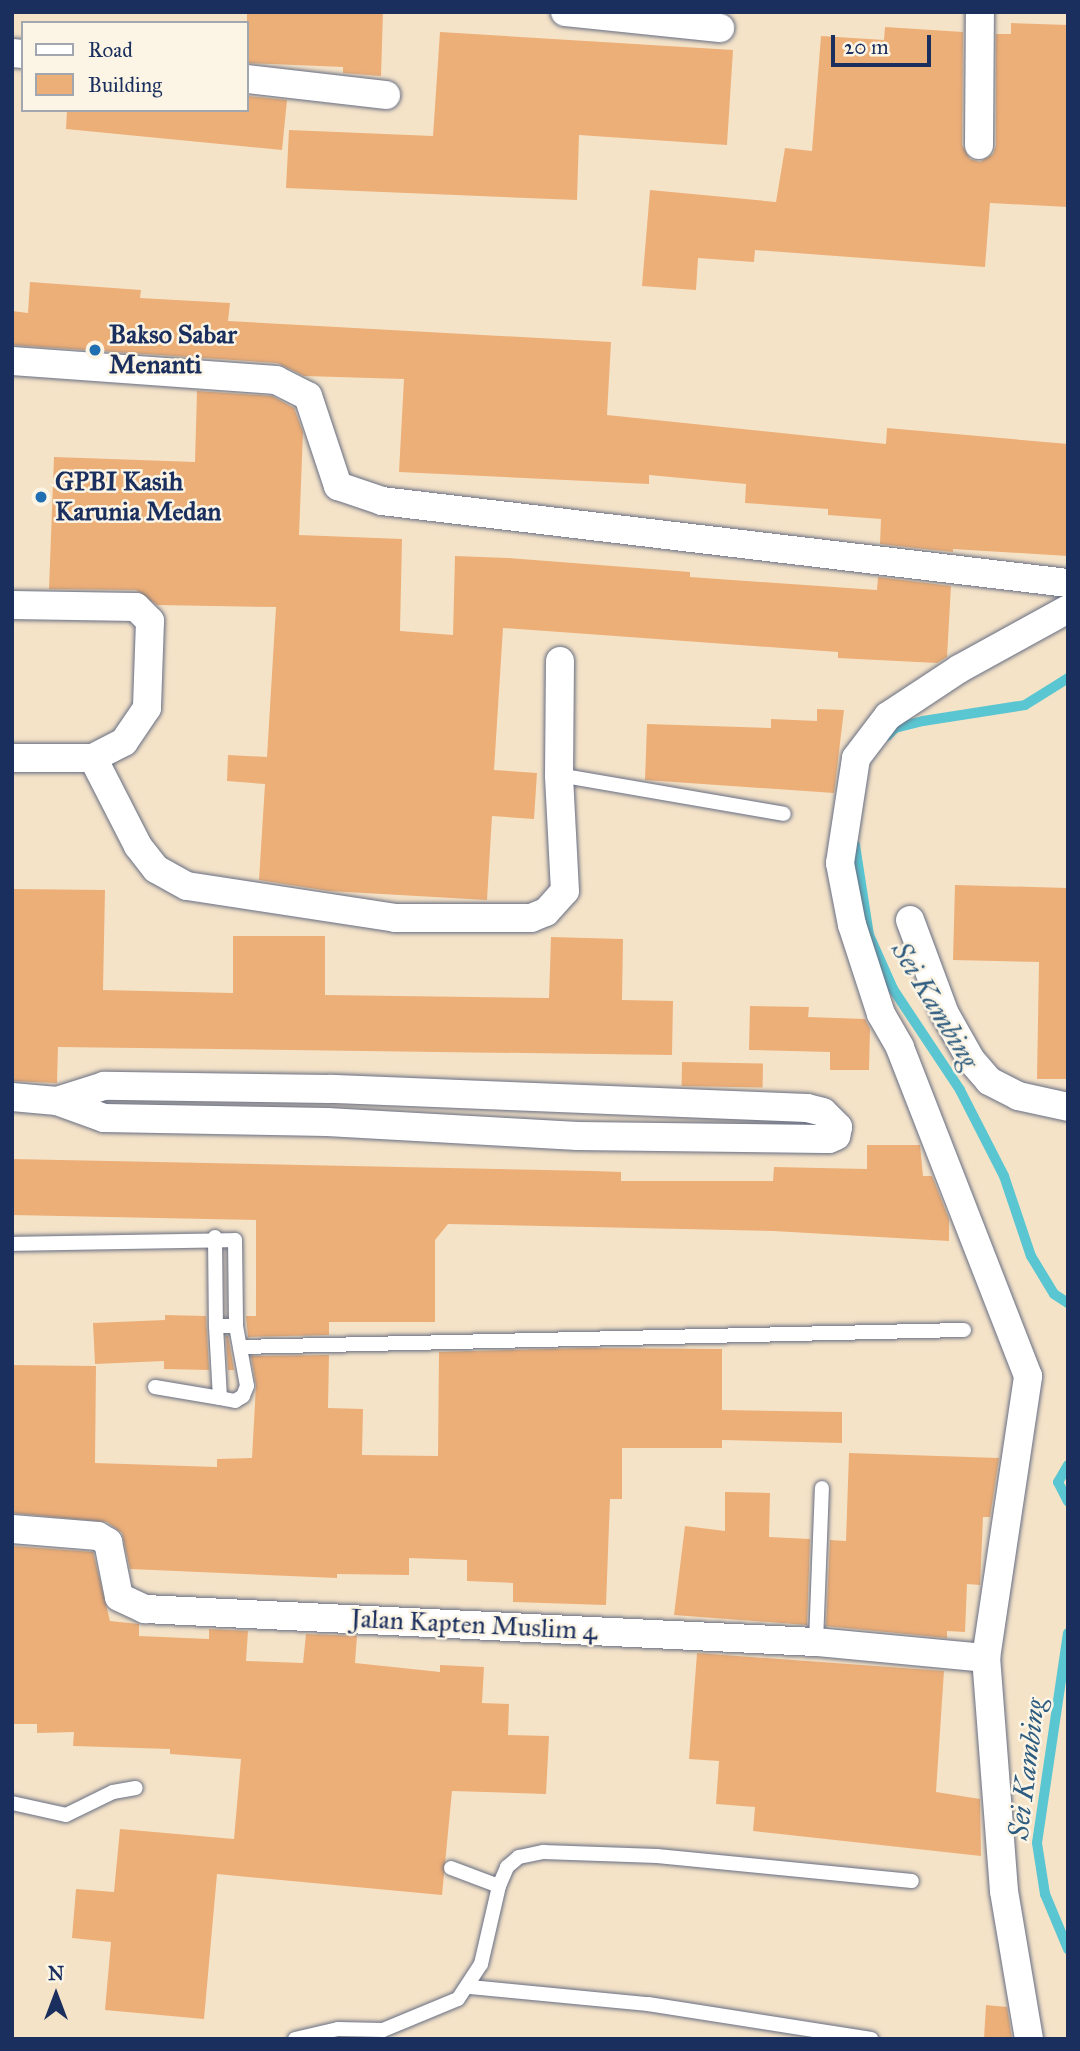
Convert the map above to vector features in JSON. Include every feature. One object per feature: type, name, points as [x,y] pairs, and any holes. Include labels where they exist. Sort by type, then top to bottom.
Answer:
[{"type":"street","points":[[565,12],[720,28]]},
{"type":"street","points":[[979,145],[980,12]]},
{"type":"street","points":[[248,79],[386,95]]},
{"type":"street","points":[[12,361],[276,380],[308,396],[338,486],[383,501],[1068,583]]},
{"type":"street","points":[[12,605],[136,607],[150,621],[147,708],[124,742],[93,758],[12,758]]},
{"type":"street","points":[[1029,2039],[1003,1891],[986,1658],[1028,1376],[900,1047],[881,1014],[852,925],[840,863],[856,758],[888,716],[959,669],[1068,609]]},
{"type":"street","points":[[93,758],[138,846],[156,869],[187,886],[395,918],[531,918],[558,903],[565,891],[559,775],[560,661]]},
{"type":"street","points":[[910,920],[945,1014],[971,1060],[989,1081],[1018,1096],[1068,1107]]},
{"type":"street","points":[[12,1097],[57,1101],[104,1118],[327,1122],[578,1136],[829,1139],[836,1136],[838,1127],[824,1112],[807,1108],[329,1089],[104,1086],[57,1101]]},
{"type":"street","points":[[327,1122],[329,1089]]},
{"type":"street","points":[[577,1100],[578,1136]]},
{"type":"street","name":"Jalan Kapten Muslim 4","points":[[12,1530],[98,1536],[108,1542],[119,1597],[145,1609],[816,1642],[986,1658]]},
{"type":"lane","points":[[559,775],[784,814]]},
{"type":"lane","points":[[215,1237],[220,1398]]},
{"type":"lane","points":[[12,1244],[215,1237],[234,1240],[238,1250],[236,1326],[247,1386],[243,1396],[234,1401],[155,1387]]},
{"type":"lane","points":[[216,1326],[236,1326]]},
{"type":"lane","points":[[240,1347],[964,1330]]},
{"type":"lane","points":[[816,1642],[822,1488]]},
{"type":"lane","points":[[12,1803],[66,1815],[113,1791],[136,1788]]},
{"type":"lane","points":[[295,2039],[338,2029],[383,2030],[458,1999],[470,1987],[481,1964],[499,1886],[507,1867],[519,1857],[543,1852],[657,1856],[912,1881]]},
{"type":"lane","points":[[451,1868],[499,1886]]},
{"type":"lane","points":[[470,1987],[661,2006],[871,2039]]},
{"type":"building","points":[[247,12],[383,12],[381,76],[343,73],[343,67],[248,63]]},
{"type":"building","points":[[1011,23],[1068,25],[1068,207],[990,203],[985,267],[755,250],[754,262],[698,258],[696,290],[642,286],[650,190],[776,202],[785,148],[812,151],[821,36],[884,40],[885,27],[963,32],[962,145],[970,159],[980,162],[993,154],[996,145],[996,34],[1011,34]]},
{"type":"building","points":[[440,32],[733,50],[727,145],[579,135],[577,200],[286,188],[289,130],[433,136]]},
{"type":"building","points":[[248,96],[287,100],[282,150],[66,129],[67,112],[248,112]]},
{"type":"building","points":[[30,282],[141,290],[140,298],[230,303],[228,321],[611,342],[607,415],[886,444],[887,428],[1068,444],[1068,556],[953,549],[953,552],[880,544],[881,519],[828,515],[828,509],[745,503],[746,484],[649,475],[649,484],[399,472],[404,379],[304,376],[277,363],[12,345],[12,311],[28,313]]},
{"type":"building","points":[[197,391],[272,396],[294,408],[303,432],[299,535],[402,539],[400,631],[453,635],[455,556],[508,558],[690,572],[690,577],[877,590],[878,577],[951,586],[947,657],[937,663],[838,658],[838,652],[503,628],[494,770],[537,773],[534,819],[492,816],[487,900],[329,891],[259,880],[265,784],[227,781],[228,755],[267,757],[276,607],[157,605],[136,590],[49,589],[54,457],[195,462]]},
{"type":"building","points":[[817,709],[844,710],[834,793],[645,780],[647,724],[771,728],[771,719],[817,721]]},
{"type":"building","points":[[955,885],[1068,888],[1068,1079],[1037,1079],[1039,962],[953,960]]},
{"type":"building","points":[[12,889],[105,890],[103,990],[233,993],[233,936],[325,936],[325,995],[549,998],[551,937],[623,939],[622,1000],[673,1001],[672,1055],[58,1047],[57,1083],[12,1081]]},
{"type":"building","points":[[750,1006],[809,1007],[808,1017],[865,1019],[870,1029],[869,1070],[830,1070],[830,1052],[749,1050]]},
{"type":"building","points":[[682,1062],[763,1063],[763,1087],[682,1086]]},
{"type":"building","points":[[867,1145],[920,1145],[923,1176],[932,1176],[949,1219],[949,1241],[773,1231],[448,1224],[435,1240],[435,1322],[329,1322],[329,1335],[248,1337],[246,1316],[256,1316],[256,1220],[12,1215],[12,1159],[594,1171],[621,1172],[621,1181],[773,1181],[774,1167],[867,1169]]},
{"type":"building","points":[[165,1315],[206,1316],[209,1370],[164,1369],[164,1361],[95,1364],[93,1323],[165,1320]]},
{"type":"building","points":[[228,1336],[234,1370],[228,1370]]},
{"type":"building","points":[[586,1348],[722,1349],[722,1410],[842,1412],[842,1443],[722,1440],[722,1448],[622,1448],[622,1499],[610,1499],[606,1605],[513,1602],[513,1583],[467,1581],[467,1560],[409,1558],[409,1575],[337,1574],[337,1578],[130,1569],[122,1533],[107,1522],[12,1513],[12,1365],[96,1366],[95,1463],[217,1467],[217,1459],[252,1458],[256,1385],[251,1356],[329,1355],[328,1408],[363,1409],[362,1455],[438,1456],[439,1352]]},
{"type":"building","points":[[849,1453],[999,1458],[990,1517],[983,1517],[980,1585],[967,1584],[965,1632],[947,1631],[947,1638],[826,1626],[830,1540],[846,1541]]},
{"type":"building","points":[[725,1492],[770,1493],[769,1537],[810,1539],[807,1625],[674,1615],[685,1526],[725,1531]]},
{"type":"building","points":[[12,1546],[93,1552],[110,1621],[139,1624],[139,1636],[209,1639],[209,1629],[248,1631],[246,1661],[303,1663],[306,1634],[357,1636],[355,1663],[440,1672],[440,1665],[484,1667],[482,1703],[509,1704],[508,1735],[549,1736],[546,1794],[452,1791],[442,1895],[217,1874],[204,2019],[105,2010],[111,1942],[72,1938],[76,1889],[114,1892],[120,1829],[234,1839],[241,1759],[170,1754],[170,1749],[73,1746],[74,1732],[37,1733],[37,1724],[12,1724]]},
{"type":"building","points":[[697,1653],[944,1671],[936,1792],[980,1799],[981,1856],[753,1831],[755,1807],[716,1804],[719,1761],[689,1759]]},
{"type":"building","points":[[986,2005],[1007,2007],[1012,2039],[984,2039]]},
{"type":"waterway","name":"Sei Kambing","points":[[887,736],[895,728],[923,721],[1025,705],[1068,678]]},
{"type":"waterway","name":"Sei Kambing","points":[[855,845],[869,935],[893,989],[960,1090],[1004,1176],[1031,1256],[1054,1294],[1068,1303]]},
{"type":"waterway","name":"Sei Kambing","points":[[1068,1465],[1058,1482],[1068,1502]]},
{"type":"waterway","name":"Sei Kambing","points":[[1068,1633],[1037,1843],[1045,1894],[1068,1949]]},
{"type":"place","name":"Bakso Sabar Menanti","points":[[95,350]]},
{"type":"place","name":"GPBI Kasih Karunia Medan","points":[[41,497]]}]
